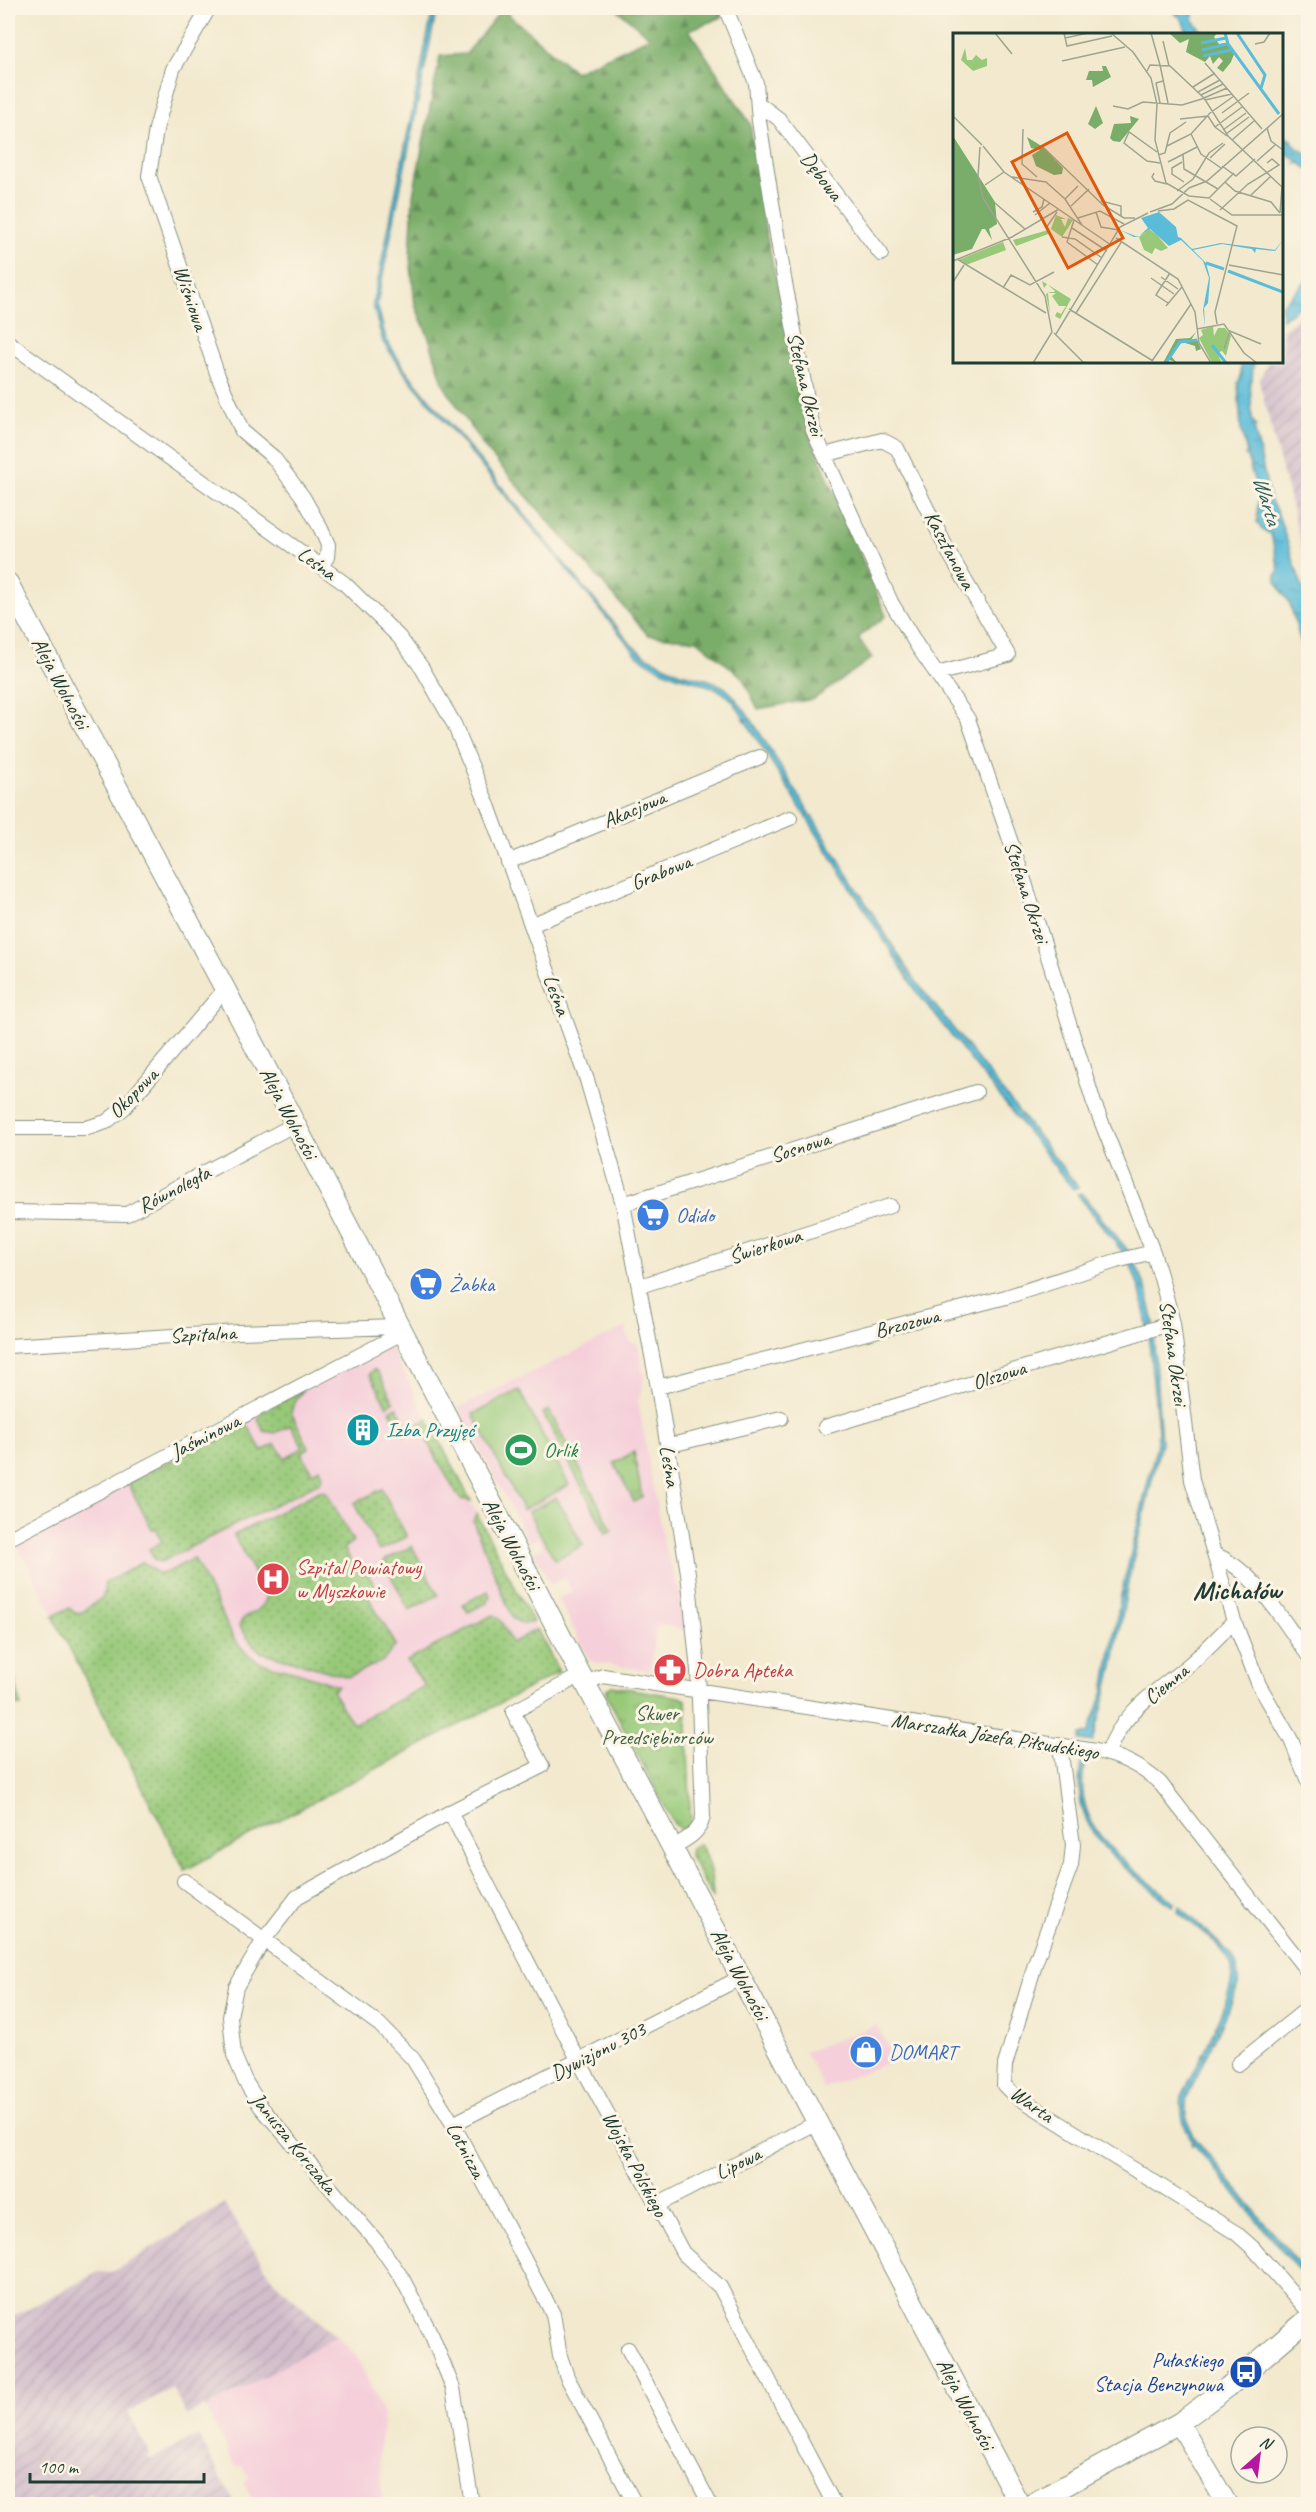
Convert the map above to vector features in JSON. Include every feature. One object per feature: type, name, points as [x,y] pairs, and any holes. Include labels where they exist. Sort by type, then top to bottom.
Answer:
[{"type":"street","name":"Wiśniowa","points":[[209,8],[173,69],[156,129],[149,176],[218,376],[242,431],[273,457],[303,497],[328,545],[327,556],[322,565]]},
{"type":"street","name":"Stefana Okrzei","points":[[728,14],[756,83],[784,278],[813,430],[891,602],[968,719],[1024,880],[1094,1103],[1153,1252],[1192,1480],[1234,1621],[1259,1685],[1291,1740],[1308,1781]]},
{"type":"street","name":"Dębowa","points":[[758,103],[779,118],[881,254]]},
{"type":"street","name":"Leśna","points":[[8,342],[322,565],[380,616],[422,668],[454,724],[508,862],[587,1080],[623,1204],[640,1286],[688,1573],[697,1648],[703,1817],[701,1827],[695,1834],[673,1847]]},
{"type":"street","name":"Kasztanowa","points":[[824,455],[882,440],[897,448],[948,551],[1008,655],[937,674]]},
{"type":"street","name":"Aleja Wolności","points":[[8,583],[225,989],[400,1330],[1019,2505]]},
{"type":"street","name":"Akacjowa","points":[[508,862],[760,757]]},
{"type":"street","name":"Grabowa","points":[[531,925],[789,818]]},
{"type":"street","name":"Okopowa","points":[[8,1128],[87,1128],[106,1122],[124,1108],[225,989]]},
{"type":"street","name":"Sosnowa","points":[[623,1204],[976,1092]]},
{"type":"street","name":"Równoległa","points":[[8,1212],[127,1214],[294,1124]]},
{"type":"street","name":"Świerkowa","points":[[640,1286],[890,1206]]},
{"type":"street","name":"Brzozowa","points":[[658,1387],[1006,1297],[1116,1261],[1153,1252]]},
{"type":"street","name":"Olszowa","points":[[825,1427],[1167,1325]]},
{"type":"street","name":"Szpitalna","points":[[8,1346],[238,1332],[400,1330]]},
{"type":"street","name":"Jaśminowa","points":[[8,1539],[400,1330]]},
{"type":"street","points":[[667,1446],[781,1418]]},
{"type":"street","points":[[1214,1554],[1240,1569],[1263,1593],[1308,1655]]},
{"type":"street","name":"Ciemna","points":[[1102,1752],[1122,1722],[1147,1698],[1194,1661],[1234,1621]]},
{"type":"street","name":"Marszałka Józefa Piłsudskiego","points":[[583,1679],[603,1676],[699,1690],[1102,1752],[1134,1763],[1160,1783],[1308,1972]]},
{"type":"street","name":"Janusza Korczaka","points":[[472,2505],[453,2388],[432,2336],[402,2278],[377,2242],[261,2107],[245,2081],[234,2055],[231,2017],[236,1987],[263,1941],[297,1897],[450,1812],[542,1766],[513,1712],[583,1679]]},
{"type":"street","name":"Warta","points":[[1060,1746],[1073,1845],[1071,1865],[1036,1961],[1005,2065],[1004,2085],[1013,2094],[1236,2233],[1253,2248],[1308,2311]]},
{"type":"street","name":"Wojska Polskiego","points":[[450,1812],[579,2061],[683,2253],[720,2287],[834,2505]]},
{"type":"street","name":"Lotnicza","points":[[184,1881],[380,2025],[413,2059],[453,2124],[553,2314],[560,2356],[567,2377],[635,2505]]},
{"type":"street","name":"Dywizjonu 303","points":[[453,2124],[742,1977]]},
{"type":"street","points":[[1238,2064],[1308,2008]]},
{"type":"street","name":"Lipowa","points":[[657,2205],[818,2122]]},
{"type":"street","points":[[1032,2505],[1179,2423],[1228,2387],[1308,2319]]},
{"type":"street","points":[[628,2349],[710,2505]]},
{"type":"street","points":[[1179,2423],[1227,2505]]},
{"type":"shaded area","points":[[1308,310],[1308,570],[1259,381],[1268,363],[1283,363],[1283,329]]},
{"type":"shaded area","points":[[626,1327],[629,1342],[638,1344],[644,1379],[638,1401],[663,1542],[681,1595],[686,1630],[657,1624],[650,1671],[593,1662],[589,1659],[558,1598],[572,1592],[565,1578],[551,1585],[534,1552],[543,1547],[539,1538],[529,1542],[458,1408]]},
{"type":"shaded area","name":"Szpital Powiatowy w Myszkowie","points":[[389,1345],[559,1672],[185,1870],[16,1542]]},
{"type":"shaded area","points":[[877,2025],[894,2060],[824,2088],[805,2052]]},
{"type":"shaded area","points":[[224,2204],[274,2281],[336,2336],[206,2409],[204,2406],[187,2416],[172,2388],[128,2412],[150,2454],[148,2456],[150,2460],[198,2435],[235,2504],[97,2504],[91,2493],[69,2504],[8,2504],[8,2319],[99,2272],[111,2273]]},
{"type":"shaded area","points":[[336,2336],[356,2355],[384,2415],[379,2461],[383,2504],[255,2504],[244,2483],[249,2477],[242,2466],[235,2466],[206,2409]]},
{"type":"green space","points":[[615,8],[717,8],[722,17],[689,30],[750,123],[764,223],[808,430],[886,616],[858,638],[872,658],[814,699],[758,709],[742,677],[697,640],[648,635],[484,447],[444,386],[429,338],[415,305],[410,257],[413,195],[440,56],[466,54],[502,9],[575,72],[650,37]]},
{"type":"green space","points":[[374,1369],[378,1372],[394,1402],[387,1406],[370,1374]]},
{"type":"green space","points":[[303,1390],[291,1412],[309,1448],[301,1453],[312,1472],[320,1468],[323,1476],[320,1482],[161,1562],[155,1560],[149,1549],[162,1542],[155,1528],[152,1530],[128,1483],[245,1421],[262,1451],[275,1444],[285,1458],[303,1448],[291,1425],[275,1433],[264,1431],[258,1420],[262,1412]]},
{"type":"green space","name":"Orlik","points":[[519,1390],[569,1485],[523,1510],[473,1414]]},
{"type":"green space","points":[[397,1407],[409,1430],[406,1435],[401,1433],[390,1411]]},
{"type":"green space","points":[[549,1410],[612,1530],[606,1533],[543,1413]]},
{"type":"green space","points":[[428,1419],[471,1501],[461,1499],[457,1495],[418,1424]]},
{"type":"green space","points":[[634,1452],[642,1497],[634,1502],[614,1463]]},
{"type":"green space","points":[[382,1489],[407,1537],[379,1551],[354,1503]]},
{"type":"green space","points":[[321,1490],[327,1493],[353,1541],[344,1548],[356,1570],[368,1574],[378,1591],[368,1597],[396,1645],[383,1661],[348,1677],[261,1652],[239,1625],[241,1621],[262,1607],[266,1597],[234,1535]]},
{"type":"green space","points":[[556,1497],[583,1545],[555,1560],[528,1512]]},
{"type":"green space","points":[[477,1514],[533,1622],[523,1624],[513,1619],[473,1521]]},
{"type":"green space","points":[[412,1546],[438,1595],[409,1610],[383,1561]]},
{"type":"green space","points":[[194,1558],[234,1639],[241,1648],[260,1662],[338,1686],[332,1691],[353,1724],[425,1686],[407,1661],[494,1615],[501,1621],[512,1643],[537,1629],[559,1672],[185,1870],[53,1616],[69,1608],[75,1613],[82,1612],[103,1597],[105,1583],[143,1562],[159,1574],[168,1572]]},
{"type":"green space","points":[[488,1591],[490,1596],[487,1603],[468,1612],[463,1604]]},
{"type":"green space","points":[[8,1651],[21,1706],[8,1704]]},
{"type":"green space","name":"Skwer Przedsiębiorców","points":[[612,1686],[680,1697],[686,1700],[691,1826],[681,1830],[674,1824],[606,1694],[607,1689]]},
{"type":"green space","points":[[699,1844],[708,1863],[713,1899],[690,1856],[691,1848]]},
{"type":"water","points":[[433,8],[437,8],[377,304],[386,339],[404,368],[631,644],[644,655],[680,673],[709,680],[724,687],[732,694],[751,719],[911,975],[1078,1187],[1073,1189],[916,991],[733,701],[714,688],[667,672],[638,656],[407,376],[383,342],[373,305]]},
{"type":"water","points":[[1175,8],[1192,8],[1194,22],[1201,30],[1200,33],[1187,33],[1184,24],[1178,14],[1176,15]]},
{"type":"water","points":[[1283,135],[1287,139],[1290,138],[1296,147],[1308,155],[1308,169],[1300,163],[1295,164],[1298,161],[1283,151]]},
{"type":"water","points":[[1308,279],[1308,300],[1283,318],[1283,304]]},
{"type":"water","points":[[1241,363],[1255,363],[1250,381],[1252,420],[1256,426],[1254,427],[1270,499],[1279,517],[1307,601],[1308,667],[1290,604],[1276,581],[1279,569],[1271,534],[1262,530],[1257,522],[1258,493],[1245,455],[1247,453],[1241,429],[1238,383],[1241,377]]},
{"type":"water","points":[[1081,1193],[1130,1253],[1125,1255],[1077,1194]]},
{"type":"water","points":[[1134,1259],[1146,1288],[1154,1324],[1147,1326],[1140,1290],[1129,1260]]},
{"type":"water","points":[[1153,1331],[1161,1442],[1128,1582],[1113,1667],[1093,1742],[1080,1740],[1081,1735],[1089,1732],[1104,1691],[1121,1595],[1156,1448],[1158,1430],[1148,1332]]},
{"type":"water","points":[[1082,1757],[1086,1758],[1082,1783],[1085,1805],[1093,1824],[1120,1858],[1174,1902],[1173,1907],[1117,1861],[1090,1827],[1082,1807],[1079,1784]]},
{"type":"water","points":[[1179,1906],[1231,1954],[1237,1966],[1238,1985],[1187,2097],[1188,2123],[1195,2138],[1308,2275],[1308,2282],[1194,2144],[1192,2145],[1193,2142],[1187,2131],[1181,2109],[1182,2096],[1215,2029],[1229,1991],[1232,1975],[1231,1964],[1222,1950],[1178,1912]]},
{"type":"place","name":"Odido","points":[[653,1215]]},
{"type":"place","name":"Żabka","points":[[426,1284]]},
{"type":"place","name":"Izba Przyjęć","points":[[363,1430]]},
{"type":"place","name":"Orlik","points":[[521,1450]]},
{"type":"place","name":"Szpital Powiatowy w Myszkowie","points":[[273,1579]]},
{"type":"place","name":"Dobra Apteka","points":[[670,1670]]},
{"type":"place","name":"DOMART","points":[[866,2052]]},
{"type":"place","name":"Pułaskiego Stacja Benzynowa","points":[[1246,2372]]},
{"type":"district","name":"Michałów","points":[[1237,1590]]}]
